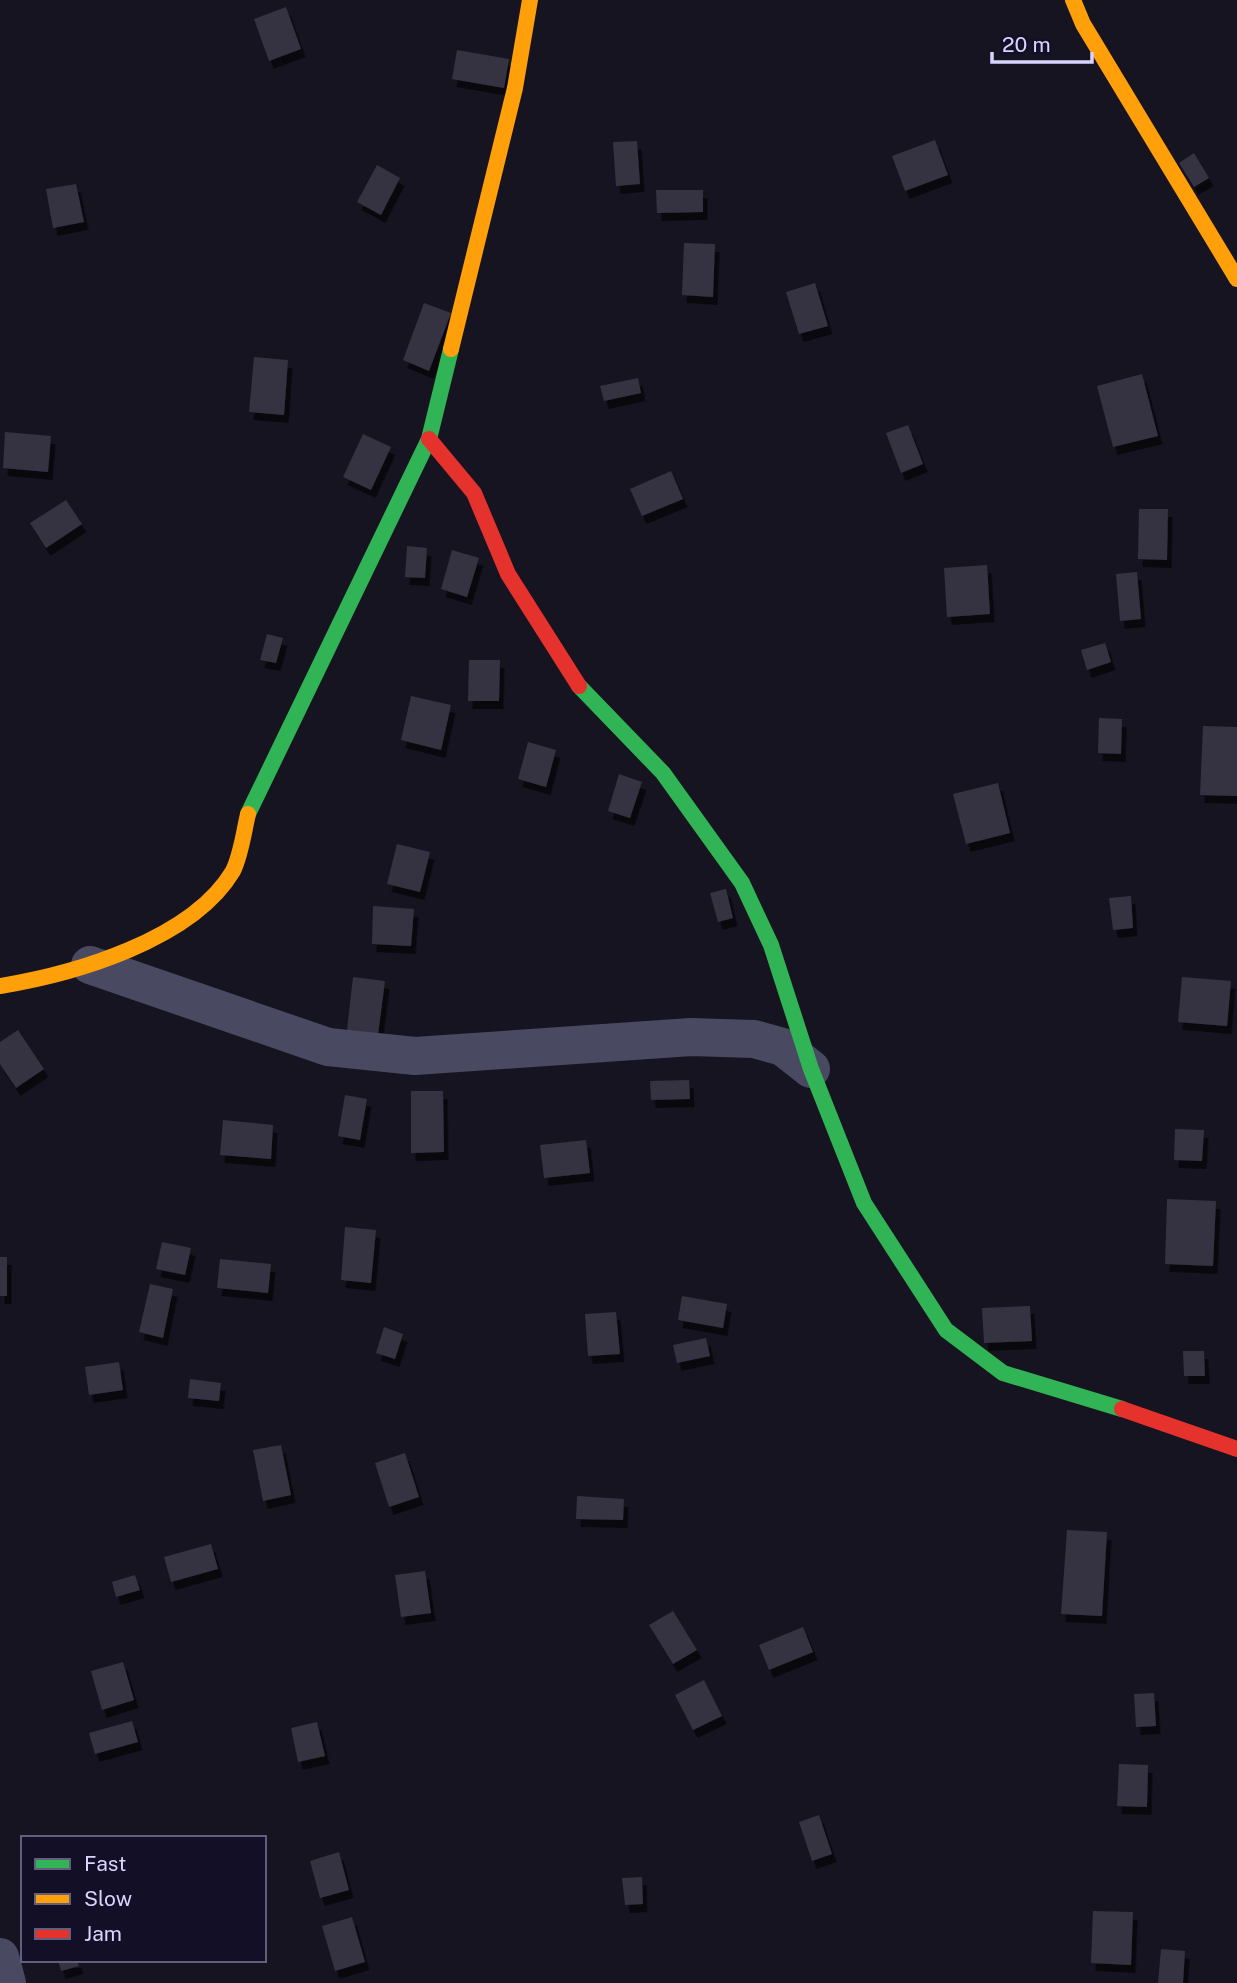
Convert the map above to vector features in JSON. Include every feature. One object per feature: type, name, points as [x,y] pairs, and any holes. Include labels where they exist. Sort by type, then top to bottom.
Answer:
[{"type":"street","points":[[0,986],[37,980],[116,957],[195,913],[233,870],[252,802],[429,439],[515,88],[530,0]]},
{"type":"street","points":[[1073,0],[1083,24],[1237,279]]},
{"type":"street","points":[[429,439],[474,493],[508,574],[581,690],[663,773],[742,883],[771,945],[811,1069],[864,1203],[946,1330],[1003,1373],[1092,1398],[1237,1449]]},
{"type":"street","points":[[90,965],[328,1047],[415,1056],[691,1037],[754,1039],[783,1047],[811,1069]]},
{"type":"street","points":[[0,1957],[7,1983]]},
{"type":"building","points":[[286,7],[301,49],[269,61],[254,19]]},
{"type":"building","points":[[457,50],[509,59],[504,88],[452,79]]},
{"type":"building","points":[[935,140],[948,175],[905,191],[892,156]]},
{"type":"building","points":[[637,141],[640,184],[616,186],[613,142]]},
{"type":"building","points":[[1194,153],[1209,178],[1194,187],[1179,163]]},
{"type":"building","points":[[377,165],[400,178],[381,215],[357,202]]},
{"type":"building","points":[[76,184],[84,222],[53,228],[46,189]]},
{"type":"building","points":[[656,190],[703,190],[703,212],[657,213]]},
{"type":"building","points":[[684,243],[715,244],[713,297],[682,295]]},
{"type":"building","points":[[815,283],[828,326],[799,334],[786,292]]},
{"type":"building","points":[[424,303],[451,313],[429,371],[403,360]]},
{"type":"building","points":[[254,357],[288,360],[284,415],[249,412]]},
{"type":"building","points":[[1142,374],[1158,436],[1113,447],[1097,386]]},
{"type":"building","points":[[638,378],[641,393],[604,401],[600,386]]},
{"type":"building","points":[[908,425],[923,464],[901,473],[886,433]]},
{"type":"building","points":[[5,432],[51,436],[48,472],[3,468]]},
{"type":"building","points":[[363,434],[391,447],[371,490],[343,477]]},
{"type":"building","points":[[671,471],[683,499],[642,516],[630,489]]},
{"type":"building","points":[[66,500],[82,524],[46,548],[30,523]]},
{"type":"building","points":[[1139,509],[1168,509],[1167,560],[1138,559]]},
{"type":"building","points":[[407,546],[427,548],[425,578],[405,577]]},
{"type":"building","points":[[452,550],[479,558],[467,597],[441,589]]},
{"type":"building","points":[[987,565],[990,614],[947,617],[944,568]]},
{"type":"building","points":[[1137,572],[1141,619],[1120,621],[1116,574]]},
{"type":"building","points":[[267,634],[283,638],[276,663],[260,660]]},
{"type":"building","points":[[1105,643],[1111,662],[1087,670],[1081,650]]},
{"type":"building","points":[[469,660],[500,660],[499,701],[468,701]]},
{"type":"building","points":[[411,696],[451,705],[441,750],[401,740]]},
{"type":"building","points":[[1099,718],[1122,719],[1121,754],[1098,753]]},
{"type":"building","points":[[1203,726],[1237,727],[1237,796],[1200,795]]},
{"type":"building","points":[[528,742],[556,750],[546,787],[518,779]]},
{"type":"building","points":[[619,774],[642,782],[630,818],[608,811]]},
{"type":"building","points":[[998,783],[1010,833],[966,844],[953,794]]},
{"type":"building","points":[[397,844],[430,852],[420,892],[387,884]]},
{"type":"building","points":[[726,889],[733,918],[718,922],[710,893]]},
{"type":"building","points":[[1131,896],[1133,928],[1113,930],[1109,898]]},
{"type":"building","points":[[373,906],[414,909],[411,946],[372,944]]},
{"type":"building","points":[[353,977],[385,981],[378,1035],[347,1030]]},
{"type":"building","points":[[1182,977],[1231,981],[1227,1026],[1178,1022]]},
{"type":"building","points":[[18,1030],[44,1069],[16,1088],[0,1064],[0,1042]]},
{"type":"building","points":[[689,1080],[690,1099],[651,1100],[650,1081]]},
{"type":"building","points":[[411,1091],[443,1091],[444,1152],[411,1153]]},
{"type":"building","points":[[345,1095],[367,1099],[360,1140],[338,1136]]},
{"type":"building","points":[[223,1120],[273,1125],[271,1159],[220,1155]]},
{"type":"building","points":[[1175,1129],[1204,1130],[1202,1161],[1174,1160]]},
{"type":"building","points":[[586,1140],[590,1173],[544,1178],[540,1145]]},
{"type":"building","points":[[1167,1199],[1216,1201],[1213,1266],[1165,1264]]},
{"type":"building","points":[[345,1227],[376,1230],[371,1283],[341,1280]]},
{"type":"building","points":[[162,1242],[191,1248],[185,1275],[156,1269]]},
{"type":"building","points":[[0,1257],[7,1257],[7,1296],[0,1296]]},
{"type":"building","points":[[220,1259],[271,1264],[268,1293],[217,1288]]},
{"type":"building","points":[[150,1284],[173,1289],[163,1338],[139,1332]]},
{"type":"building","points":[[682,1296],[727,1304],[723,1328],[678,1320]]},
{"type":"building","points":[[1030,1306],[1032,1341],[984,1343],[982,1308]]},
{"type":"building","points":[[616,1312],[620,1354],[588,1356],[585,1314]]},
{"type":"building","points":[[384,1327],[403,1334],[395,1359],[376,1353]]},
{"type":"building","points":[[706,1338],[710,1356],[677,1363],[673,1345]]},
{"type":"building","points":[[1183,1351],[1204,1351],[1205,1376],[1184,1376]]},
{"type":"building","points":[[119,1362],[123,1390],[89,1395],[85,1367]]},
{"type":"building","points":[[190,1379],[221,1383],[219,1401],[188,1398]]},
{"type":"building","points":[[281,1445],[291,1495],[263,1501],[253,1450]]},
{"type":"building","points":[[405,1453],[419,1497],[389,1507],[375,1463]]},
{"type":"building","points":[[577,1496],[624,1499],[623,1520],[576,1519]]},
{"type":"building","points":[[1067,1530],[1107,1532],[1102,1616],[1061,1614]]},
{"type":"building","points":[[211,1544],[218,1569],[171,1582],[164,1557]]},
{"type":"building","points":[[425,1571],[431,1613],[401,1617],[395,1575]]},
{"type":"building","points":[[135,1575],[140,1590],[116,1597],[112,1582]]},
{"type":"building","points":[[673,1611],[697,1650],[673,1664],[649,1625]]},
{"type":"building","points":[[803,1627],[813,1652],[769,1670],[759,1645]]},
{"type":"building","points":[[123,1662],[134,1700],[102,1710],[91,1671]]},
{"type":"building","points":[[704,1680],[722,1716],[693,1730],[675,1695]]},
{"type":"building","points":[[1154,1693],[1156,1726],[1136,1727],[1134,1694]]},
{"type":"building","points":[[132,1721],[138,1742],[95,1754],[89,1733]]},
{"type":"building","points":[[317,1722],[325,1756],[298,1762],[291,1728]]},
{"type":"building","points":[[1119,1764],[1148,1765],[1147,1807],[1117,1806]]},
{"type":"building","points":[[819,1815],[832,1854],[812,1861],[799,1822]]},
{"type":"building","points":[[339,1852],[349,1890],[320,1898],[310,1861]]},
{"type":"building","points":[[642,1877],[643,1904],[625,1905],[622,1878]]},
{"type":"building","points":[[1093,1911],[1133,1912],[1131,1965],[1091,1963]]},
{"type":"building","points":[[352,1917],[365,1962],[335,1971],[322,1926]]},
{"type":"building","points":[[1161,1949],[1185,1951],[1183,1983],[1158,1983]]},
{"type":"building","points":[[59,1962],[78,1962],[79,1966],[61,1971]]},
{"type":"traffic: fast","points":[[248,814],[429,439],[451,349]]},
{"type":"traffic: fast","points":[[579,686],[663,773],[742,883],[771,945],[811,1069],[864,1203],[946,1330],[1003,1373],[1122,1409]]},
{"type":"traffic: slow","points":[[451,349],[515,88],[530,0]]},
{"type":"traffic: slow","points":[[1073,0],[1083,24],[1237,279]]},
{"type":"traffic: slow","points":[[0,986],[95,963],[161,935],[190,916],[214,895],[233,871],[248,814]]},
{"type":"traffic: jam","points":[[429,439],[474,493],[508,574],[579,686]]},
{"type":"traffic: jam","points":[[1122,1409],[1237,1449]]}]
